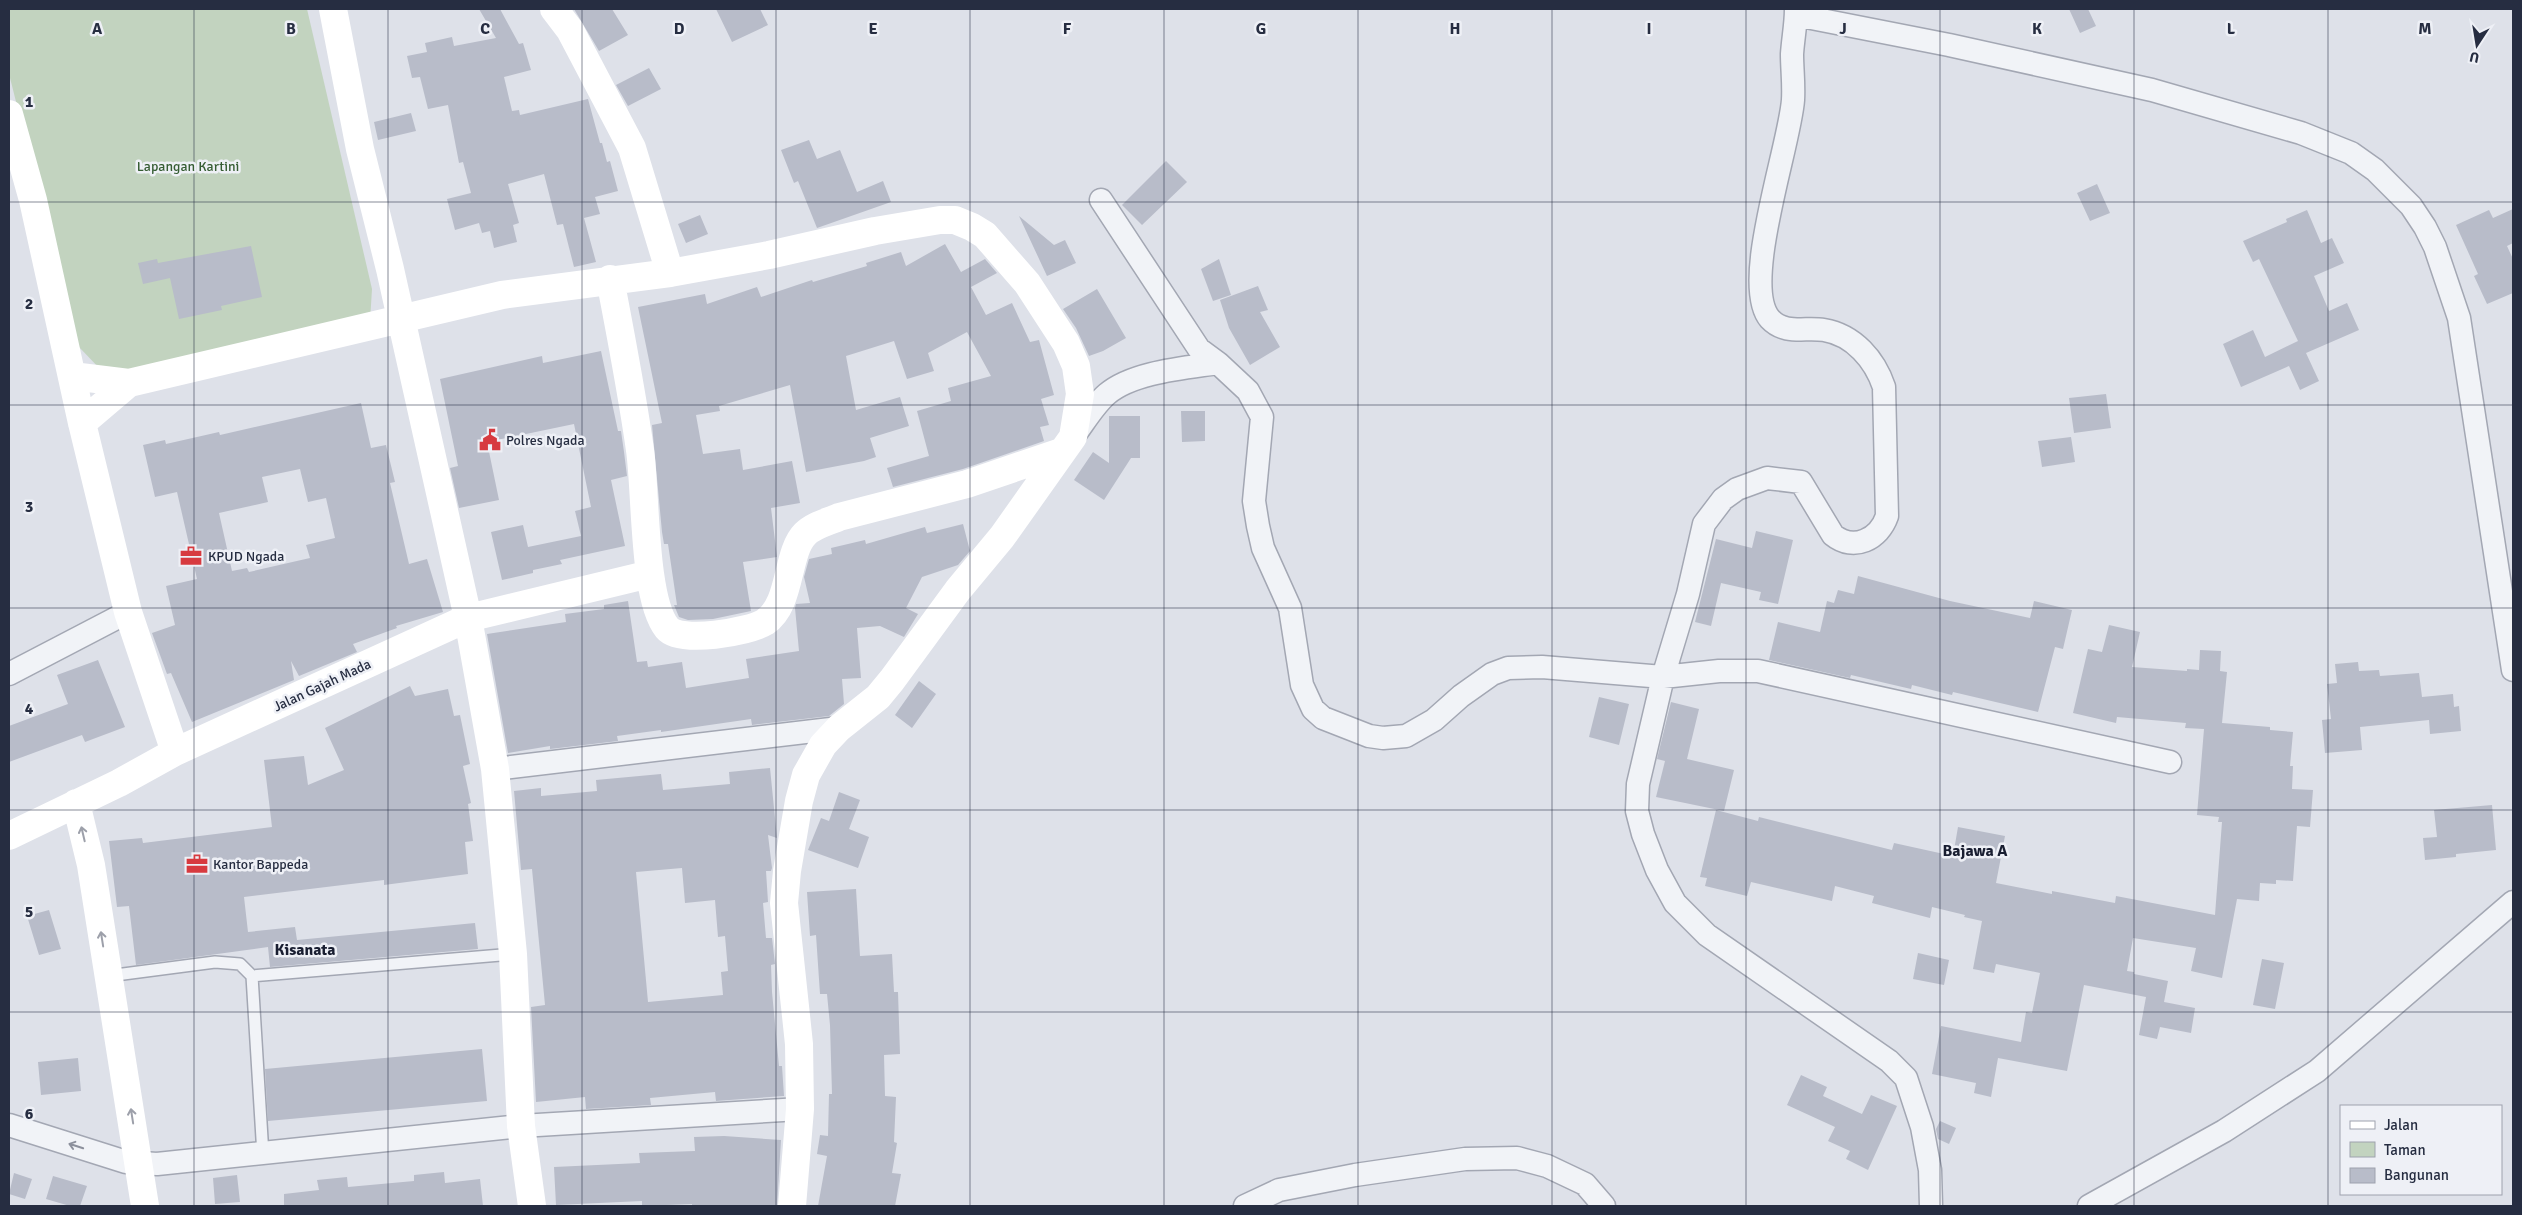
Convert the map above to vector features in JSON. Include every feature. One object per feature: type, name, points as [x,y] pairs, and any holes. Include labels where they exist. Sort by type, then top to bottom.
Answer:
[{"type":"street","points":[[334,9],[360,149],[401,320],[468,618],[495,769],[513,954],[521,1126],[532,1206]]},
{"type":"street","points":[[554,9],[570,30],[632,148],[670,273]]},
{"type":"street","points":[[1931,1206],[1930,1170],[1922,1126],[1906,1078],[1889,1061],[1707,936],[1675,903],[1657,870],[1642,834],[1636,811],[1638,784],[1663,677],[1688,594],[1704,524],[1723,499],[1737,489],[1767,478],[1801,482],[1833,535],[1841,541],[1854,543],[1874,537],[1885,524],[1888,516],[1884,387],[1878,371],[1856,345],[1842,335],[1824,330],[1790,330],[1776,323],[1767,314],[1764,301],[1761,282],[1768,216],[1793,100],[1792,55],[1796,12],[2152,90],[2300,133],[2351,153],[2375,170],[2411,206],[2425,227],[2435,247],[2459,318],[2513,670]]},
{"type":"street","points":[[9,114],[33,200],[82,423],[128,612],[176,752]]},
{"type":"street","points":[[1101,200],[1198,349],[1218,363],[1248,391],[1262,417],[1254,501],[1263,548],[1290,608],[1302,685],[1313,709],[1323,718],[1369,736],[1383,738],[1406,736],[1434,720],[1461,696],[1492,674],[1508,668],[1542,667],[1663,677],[1758,671],[2170,762]]},
{"type":"street","points":[[72,376],[129,383],[502,295],[610,279],[670,273],[769,256],[875,231],[940,220],[955,220],[985,235],[1028,284],[1066,343],[1076,366],[1080,394],[1067,444]]},
{"type":"street","points":[[610,279],[627,365],[640,453],[650,574],[662,620],[672,632],[688,637],[754,627],[766,621],[779,604],[799,544],[806,534],[819,525],[839,517],[967,484],[1067,444]]},
{"type":"street","points":[[792,1206],[800,1109],[799,1035],[784,903],[787,871],[799,801],[806,775],[823,745],[839,728],[865,709],[892,680],[958,590],[1002,536],[1067,444],[1107,394],[1125,384],[1175,369],[1218,363]]},
{"type":"street","points":[[82,423],[129,383]]},
{"type":"street","name":"Jalan Gajah Mada","points":[[9,836],[176,752],[468,618],[650,574]]},
{"type":"street","points":[[9,674],[128,612]]},
{"type":"street","points":[[495,769],[839,728]]},
{"type":"street","points":[[76,803],[90,865],[146,1206]]},
{"type":"street","points":[[2089,1206],[2224,1131],[2317,1071],[2513,902]]},
{"type":"street","points":[[9,1125],[126,1162],[140,1164],[264,1155],[521,1126],[800,1109]]},
{"type":"street","points":[[1246,1206],[1279,1190],[1355,1175],[1465,1159],[1517,1158],[1547,1166],[1586,1184],[1604,1206]]},
{"type":"lane","points":[[252,976],[513,954]]},
{"type":"lane","points":[[108,976],[228,962],[240,964],[252,976],[264,1155]]},
{"type":"green space","name":"Lapangan Kartini","points":[[9,9],[307,9],[372,289],[370,321],[224,364],[102,371],[78,346],[9,74]]},
{"type":"building","points":[[479,9],[500,9],[519,44],[523,43],[531,70],[504,77],[512,111],[519,110],[520,115],[588,99],[600,143],[602,143],[607,162],[610,161],[618,191],[595,197],[600,214],[584,218],[596,262],[574,267],[563,224],[557,225],[544,174],[508,184],[519,223],[513,225],[517,242],[494,248],[490,231],[482,233],[479,223],[455,230],[447,199],[471,193],[463,162],[459,163],[448,105],[428,109],[420,77],[412,78],[407,56],[427,52],[425,43],[452,37],[454,46],[496,38]]},
{"type":"building","points":[[574,9],[612,9],[628,35],[599,51]]},
{"type":"building","points":[[716,9],[760,9],[768,25],[732,42]]},
{"type":"building","points":[[2069,9],[2088,9],[2096,26],[2080,33]]},
{"type":"building","points":[[649,68],[661,89],[628,106],[616,85]]},
{"type":"building","points":[[411,113],[416,131],[378,140],[374,122]]},
{"type":"building","points":[[809,140],[817,159],[840,150],[857,192],[883,181],[891,202],[817,228],[798,181],[794,183],[781,150]]},
{"type":"building","points":[[1166,161],[1187,182],[1142,225],[1122,205]]},
{"type":"building","points":[[2097,184],[2110,213],[2090,221],[2077,193]]},
{"type":"building","points":[[2513,209],[2513,243],[2507,246],[2513,259],[2513,293],[2487,304],[2474,276],[2478,274],[2456,225],[2489,210],[2493,218]]},
{"type":"building","points":[[2307,210],[2321,243],[2332,238],[2344,263],[2314,276],[2329,311],[2347,303],[2359,330],[2306,353],[2319,381],[2300,390],[2289,366],[2241,387],[2223,344],[2253,330],[2265,357],[2298,341],[2259,259],[2253,262],[2243,241],[2287,222],[2286,219]]},
{"type":"building","points":[[700,215],[708,234],[686,243],[678,224]]},
{"type":"building","points":[[1019,216],[1054,245],[1065,240],[1076,263],[1047,276]]},
{"type":"building","points":[[945,244],[961,272],[985,259],[997,273],[971,287],[986,315],[1012,303],[1030,342],[1039,340],[1054,395],[1041,399],[1049,425],[1040,427],[1044,441],[963,469],[893,487],[887,468],[929,456],[917,411],[951,401],[948,388],[991,376],[967,332],[928,353],[934,371],[907,379],[894,341],[846,356],[856,410],[900,397],[909,426],[870,438],[876,457],[864,461],[806,472],[790,385],[719,406],[720,411],[696,415],[703,454],[740,449],[743,470],[792,461],[800,503],[771,508],[777,557],[743,562],[751,611],[713,619],[688,620],[679,617],[674,605],[677,605],[668,544],[664,544],[662,532],[652,425],[662,423],[638,307],[705,294],[707,304],[757,287],[761,297],[812,280],[813,282],[867,266],[866,263],[901,252],[906,266]]},
{"type":"building","points":[[251,246],[262,297],[221,306],[222,310],[179,319],[170,278],[143,284],[138,263],[157,259],[158,263]]},
{"type":"building","points":[[1219,259],[1231,295],[1213,301],[1201,269]]},
{"type":"building","points":[[1258,286],[1268,310],[1260,312],[1280,347],[1250,365],[1229,328],[1220,300]]},
{"type":"building","points":[[1097,289],[1126,338],[1103,351],[1089,356],[1076,328],[1063,309]]},
{"type":"building","points":[[601,351],[618,431],[621,431],[627,476],[611,480],[625,546],[560,560],[562,564],[533,570],[533,573],[502,580],[491,532],[523,525],[528,547],[581,536],[575,511],[591,507],[574,424],[487,442],[499,500],[459,508],[450,468],[458,466],[440,379],[542,356],[543,363]]},
{"type":"building","points":[[2106,394],[2111,428],[2074,433],[2069,398]]},
{"type":"building","points":[[361,403],[371,448],[386,445],[395,482],[390,483],[409,564],[427,559],[443,612],[396,626],[397,628],[353,644],[357,652],[299,676],[291,661],[294,680],[192,722],[171,673],[167,674],[152,633],[175,625],[166,586],[197,579],[177,492],[155,497],[143,445],[165,440],[166,444],[219,432],[220,435]],"holes":[[[300,469],[308,502],[326,498],[335,538],[306,545],[310,558],[249,572],[247,568],[232,571],[219,513],[268,502],[262,477]]]},
{"type":"building","points":[[1181,411],[1205,411],[1205,441],[1182,442]]},
{"type":"building","points":[[1109,416],[1140,416],[1140,458],[1131,458],[1104,500],[1074,480],[1093,452],[1109,463]]},
{"type":"building","points":[[2071,437],[2075,462],[2042,467],[2038,441]]},
{"type":"building","points":[[963,524],[970,551],[958,565],[922,577],[906,608],[918,614],[904,637],[880,626],[857,628],[861,678],[842,679],[844,704],[829,716],[752,725],[751,719],[661,732],[661,730],[617,736],[618,741],[550,749],[550,746],[508,753],[487,634],[566,622],[565,614],[604,609],[604,605],[628,601],[637,662],[647,661],[648,667],[682,662],[686,688],[749,678],[746,659],[799,651],[795,608],[796,604],[810,603],[804,577],[809,559],[832,554],[831,548],[865,540],[866,544],[925,527],[927,533]]},
{"type":"building","points":[[1756,531],[1793,540],[1778,604],[1759,600],[1761,592],[1721,583],[1711,626],[1695,622],[1716,539],[1752,548]]},
{"type":"building","points":[[1858,576],[1950,601],[2030,618],[2034,601],[2072,610],[2063,649],[2055,647],[2038,712],[1953,692],[1952,695],[1912,685],[1911,689],[1851,675],[1850,678],[1769,660],[1778,622],[1820,632],[1827,601],[1834,603],[1838,590],[1854,594]]},
{"type":"building","points":[[2109,625],[2140,632],[2132,667],[2187,671],[2187,669],[2199,670],[2200,650],[2221,651],[2220,671],[2227,672],[2222,723],[2270,727],[2270,730],[2293,732],[2290,766],[2293,766],[2292,789],[2313,790],[2310,827],[2297,826],[2293,881],[2276,880],[2276,884],[2260,883],[2259,901],[2237,899],[2222,978],[2191,971],[2196,948],[2133,938],[2127,971],[2168,981],[2164,1002],[2195,1008],[2191,1033],[2160,1027],[2157,1039],[2139,1035],[2146,997],[2084,985],[2067,1071],[1998,1058],[1991,1097],[1974,1093],[1976,1083],[1932,1074],[1941,1026],[2021,1042],[2026,1012],[2032,1013],[2040,973],[1996,964],[1994,973],[1973,969],[1982,921],[1964,917],[1965,915],[1932,907],[1930,918],[1872,903],[1874,896],[1835,886],[1832,901],[1751,882],[1747,896],[1705,886],[1707,878],[1700,877],[1716,810],[1758,821],[1759,817],[1892,850],[1894,843],[1953,856],[1958,827],[2005,836],[1996,883],[2052,894],[2052,891],[2115,903],[2116,896],[2215,915],[2222,822],[2218,822],[2219,817],[2197,815],[2204,729],[2185,728],[2186,723],[2117,717],[2116,723],[2073,713],[2088,649],[2102,652]]},
{"type":"building","points":[[98,660],[125,727],[85,742],[82,735],[9,762],[9,726],[68,704],[57,675]]},
{"type":"building","points":[[2358,662],[2359,671],[2379,670],[2380,676],[2419,673],[2422,697],[2453,694],[2454,707],[2459,706],[2461,731],[2430,734],[2429,720],[2360,727],[2362,750],[2325,753],[2322,720],[2331,719],[2327,684],[2337,683],[2335,664]]},
{"type":"building","points":[[919,681],[936,694],[912,728],[895,715]]},
{"type":"building","points":[[410,686],[415,696],[448,689],[454,716],[460,715],[470,764],[463,766],[471,803],[468,804],[473,841],[465,842],[468,874],[384,885],[384,880],[244,897],[248,932],[295,927],[297,940],[475,923],[478,949],[270,967],[268,947],[136,965],[129,906],[117,907],[109,841],[142,838],[143,843],[272,827],[264,760],[304,756],[308,785],[344,770],[325,728]]},
{"type":"building","points":[[1599,697],[1629,704],[1619,745],[1589,737]]},
{"type":"building","points":[[1671,702],[1699,709],[1687,759],[1734,770],[1724,811],[1656,797],[1665,761],[1657,759]]},
{"type":"building","points":[[770,768],[777,838],[768,835],[772,868],[771,871],[766,871],[768,902],[763,903],[766,938],[772,938],[775,964],[771,965],[772,992],[779,1066],[782,1066],[784,1096],[716,1101],[715,1092],[650,1098],[651,1105],[586,1109],[585,1097],[536,1102],[531,1007],[545,1005],[532,869],[521,870],[514,791],[541,788],[541,796],[597,791],[596,780],[661,774],[663,790],[730,784],[729,772]],"holes":[[[682,868],[685,903],[715,900],[718,937],[725,936],[728,971],[721,972],[723,995],[648,1002],[636,872]]]},
{"type":"building","points":[[839,792],[860,800],[849,829],[869,837],[858,868],[808,850],[821,818],[829,821]]},
{"type":"building","points":[[2492,805],[2496,850],[2456,854],[2456,857],[2425,860],[2423,838],[2437,837],[2434,810]]},
{"type":"building","points":[[856,889],[860,956],[892,954],[894,992],[898,992],[900,1054],[884,1055],[885,1096],[896,1097],[894,1142],[897,1143],[892,1173],[901,1174],[895,1206],[818,1206],[827,1156],[817,1154],[820,1135],[828,1136],[829,1094],[832,1094],[830,1025],[827,994],[820,994],[816,935],[810,936],[807,892]]},
{"type":"building","points":[[49,910],[61,949],[39,955],[27,916]]},
{"type":"building","points":[[1918,953],[1949,960],[1944,985],[1913,979]]},
{"type":"building","points":[[2262,959],[2284,963],[2275,1009],[2253,1005]]},
{"type":"building","points":[[482,1049],[487,1101],[268,1121],[265,1069]]},
{"type":"building","points":[[78,1058],[81,1091],[41,1095],[38,1062]]},
{"type":"building","points":[[1801,1075],[1827,1087],[1823,1096],[1862,1114],[1871,1095],[1897,1106],[1868,1170],[1846,1159],[1850,1151],[1828,1141],[1835,1127],[1787,1105]]},
{"type":"building","points":[[1940,1121],[1956,1128],[1949,1144],[1938,1139],[1936,1129]]},
{"type":"building","points":[[724,1136],[781,1140],[777,1206],[692,1206],[692,1204],[642,1206],[642,1201],[556,1205],[554,1167],[640,1163],[639,1153],[695,1151],[694,1137]]},
{"type":"building","points":[[444,1172],[445,1183],[480,1179],[483,1206],[284,1206],[284,1194],[319,1190],[317,1180],[347,1177],[348,1187],[414,1181],[414,1175]]},
{"type":"building","points":[[14,1173],[32,1179],[25,1199],[9,1194]]},
{"type":"building","points":[[237,1175],[240,1202],[215,1204],[213,1178]]},
{"type":"building","points":[[53,1176],[87,1186],[80,1206],[70,1206],[46,1199]]},
{"type":"place","name":"Polres Ngada","points":[[490,440]]},
{"type":"place","name":"KPUD Ngada","points":[[191,556]]},
{"type":"place","name":"Kantor Bappeda","points":[[197,864]]},
{"type":"district","name":"Bajawa A","points":[[1975,850]]},
{"type":"district","name":"Kisanata","points":[[305,949]]}]
